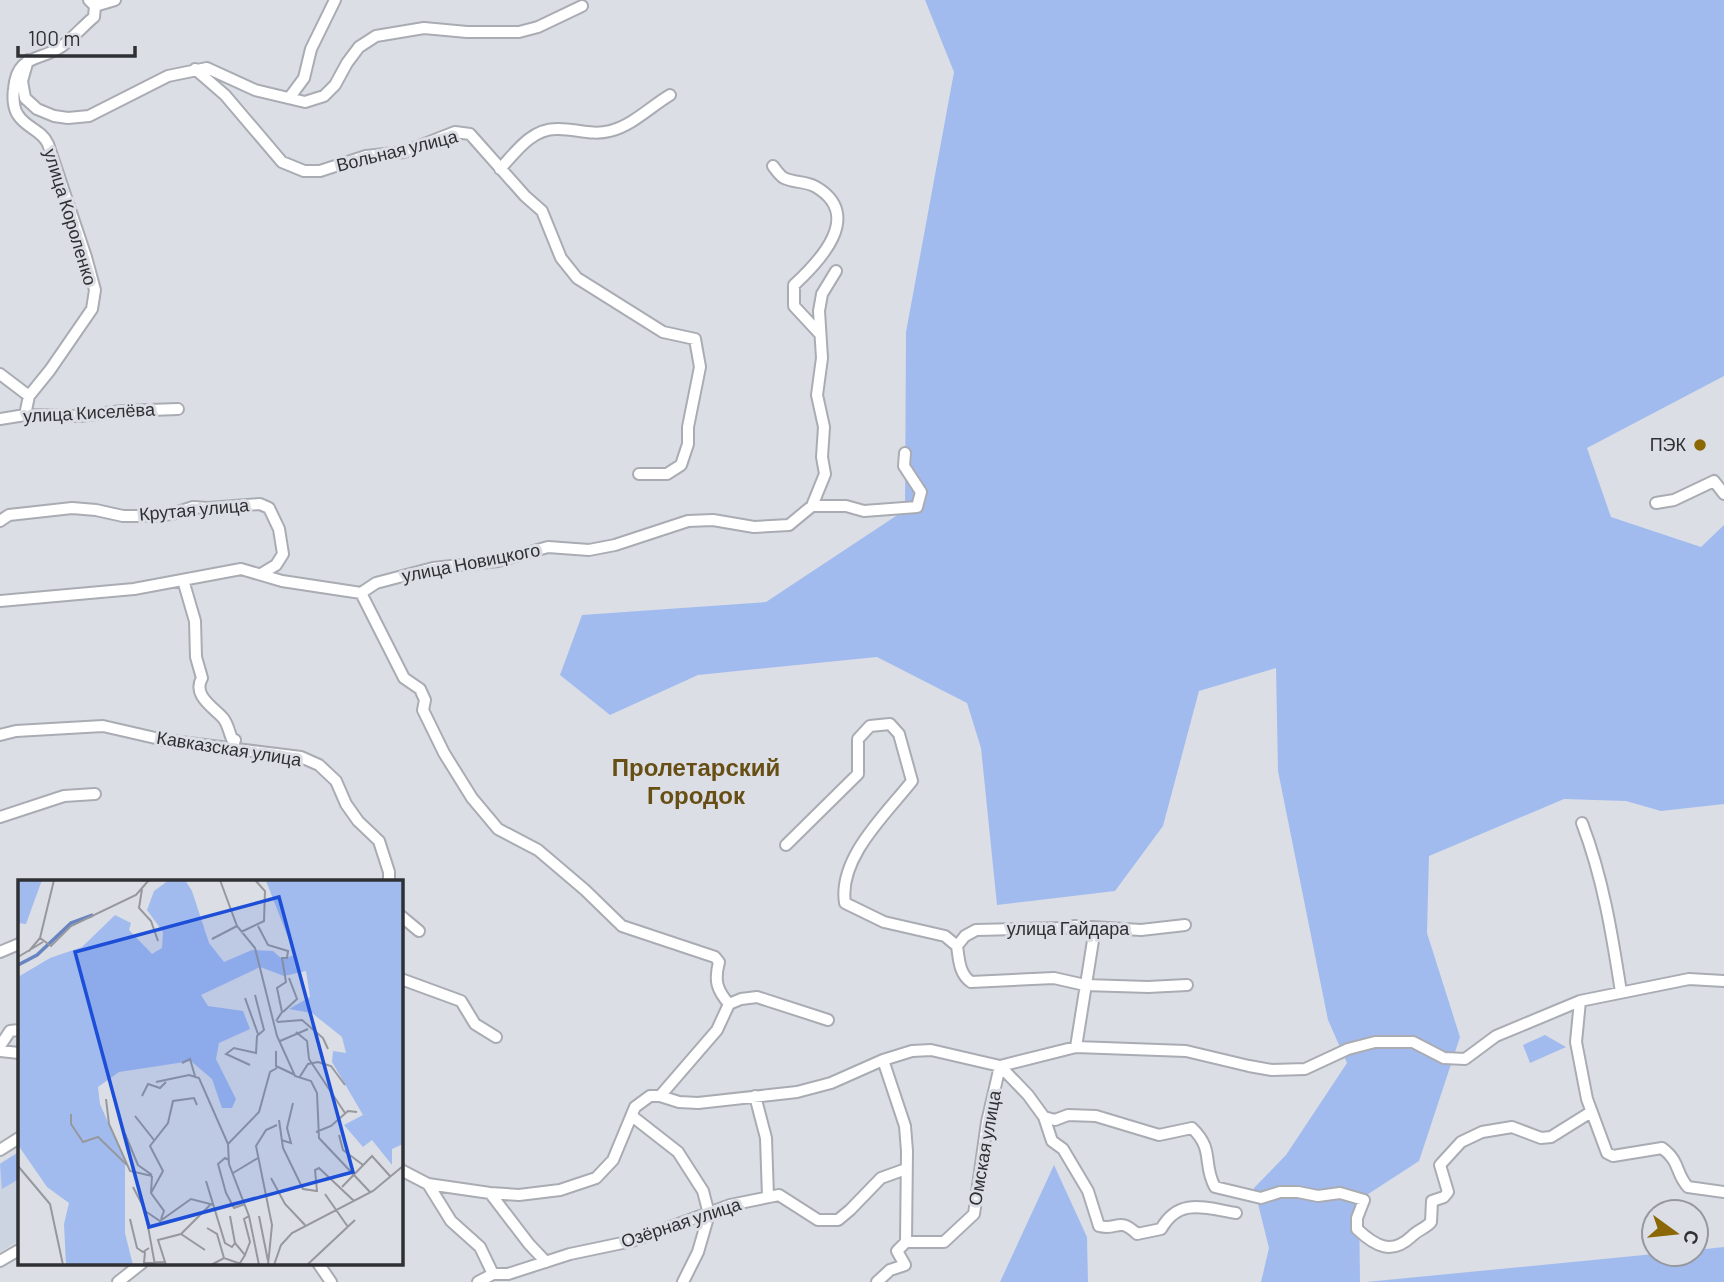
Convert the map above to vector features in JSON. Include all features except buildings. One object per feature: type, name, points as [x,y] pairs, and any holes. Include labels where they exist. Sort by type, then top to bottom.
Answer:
[{"type":"street","points":[[115,0],[92,3],[94,17],[60,48],[28,60],[22,82],[25,98],[37,109],[68,118],[89,116],[168,76],[207,68],[255,90],[305,102],[324,96],[335,85],[347,62],[359,47],[376,36],[424,28],[467,32],[519,32],[538,27],[582,6]]},
{"type":"street","points":[[290,97],[304,78],[311,49],[335,0]]},
{"type":"street","name":"улица Короленко","points":[[25,415],[29,396],[92,309],[95,290],[44,135],[29,127],[16,113],[13,95],[15,75],[28,60]]},
{"type":"street","name":"Вольная улица","points":[[195,69],[225,95],[282,162],[304,171],[320,171],[366,156],[404,152],[455,132],[470,134],[542,211],[561,258],[577,278],[663,332],[695,339],[700,367],[688,427],[688,444],[681,465],[667,474],[639,474]]},
{"type":"street","points":[[500,169],[533,135],[554,128],[587,133],[610,131],[635,120],[670,95]]},
{"type":"street","points":[[773,166],[783,178],[817,188],[833,204],[838,222],[833,239],[818,263],[794,285],[794,306],[820,334]]},
{"type":"street","points":[[836,271],[822,294],[819,311],[822,358],[817,395],[824,427],[822,457],[825,474],[812,506],[846,506],[864,512],[917,507],[921,492],[904,466],[905,453]]},
{"type":"street","points":[[0,374],[29,396]]},
{"type":"street","name":"улица Киселёва","points":[[0,419],[25,415],[80,416],[178,409]]},
{"type":"street","points":[[1656,503],[1674,500],[1714,481],[1724,494]]},
{"type":"street","name":"Крутая улица","points":[[0,522],[9,515],[72,508],[122,516],[152,516],[172,514],[193,507],[260,504],[269,508],[279,529],[283,554],[276,565],[261,574]]},
{"type":"street","name":"улица Новицкого","points":[[361,593],[376,583],[433,568],[498,561],[548,547],[589,550],[615,545],[688,521],[713,520],[754,527],[789,525],[812,506]]},
{"type":"street","points":[[0,601],[134,589],[241,569],[282,581],[361,593],[404,678],[420,690],[425,700],[423,710],[444,753],[472,798],[498,829],[538,850],[622,926],[715,957],[719,962],[715,977],[718,992],[729,1004]]},
{"type":"street","points":[[183,580],[195,621],[196,657],[202,678],[199,683],[201,694],[209,702],[211,709],[226,723],[232,739],[235,740],[232,749]]},
{"type":"street","points":[[786,845],[858,774],[858,739],[870,726],[890,724],[899,734],[912,781],[852,858],[843,891],[845,902],[884,922],[945,936],[957,946],[964,978],[971,982],[1054,978],[1085,985],[1187,985]]},
{"type":"street","name":"Кавказская улица","points":[[0,734],[103,726],[164,740],[301,757],[320,765],[336,781],[346,804],[358,821],[379,841],[389,880]]},
{"type":"street","points":[[0,817],[64,796],[95,794]]},
{"type":"street","points":[[1582,823],[1607,906],[1621,992]]},
{"type":"street","points":[[402,917],[419,931]]},
{"type":"street","name":"улица Гайдара","points":[[957,946],[965,936],[975,930],[1075,926],[1141,930],[1185,925]]},
{"type":"street","points":[[1076,1046],[1095,928]]},
{"type":"street","points":[[0,952],[18,944]]},
{"type":"street","points":[[402,979],[461,1001],[475,1024],[496,1037]]},
{"type":"street","points":[[402,1171],[428,1184],[491,1193],[519,1195],[560,1190],[596,1178],[612,1160],[635,1107],[650,1096],[698,1103],[797,1092],[831,1083],[883,1060],[912,1051],[931,1050],[1000,1066],[1076,1046],[1186,1051],[1272,1070],[1305,1069],[1348,1049],[1375,1042],[1413,1042],[1444,1058],[1465,1059],[1496,1035],[1580,1001],[1689,979],[1724,981]]},
{"type":"street","points":[[660,1096],[717,1030],[729,1004],[757,997],[828,1020]]},
{"type":"street","points":[[1580,1001],[1576,1042],[1591,1112],[1607,1153],[1613,1156],[1662,1148],[1678,1164],[1683,1182],[1688,1188],[1724,1192]]},
{"type":"street","points":[[0,1046],[10,1031],[18,1030]]},
{"type":"street","points":[[0,1051],[18,1053]]},
{"type":"street","points":[[877,1282],[890,1270],[905,1265],[897,1251],[906,1242],[905,1126],[883,1060]]},
{"type":"street","points":[[1000,1066],[1028,1095],[1044,1117],[1052,1141],[1063,1149],[1088,1191],[1099,1226],[1107,1228],[1121,1224],[1137,1234],[1161,1229],[1169,1215],[1186,1207],[1236,1213]]},
{"type":"street","name":"Омская улица","points":[[906,1242],[944,1242],[974,1214],[982,1146],[1000,1066]]},
{"type":"street","points":[[755,1096],[766,1138],[768,1198]]},
{"type":"street","points":[[1044,1117],[1055,1120],[1068,1115],[1096,1116],[1159,1135],[1192,1128],[1202,1137],[1209,1156],[1210,1177],[1215,1186],[1261,1198],[1280,1192],[1298,1192],[1318,1196],[1340,1193],[1363,1200],[1357,1218],[1357,1230],[1379,1246],[1394,1247],[1407,1242],[1431,1222],[1432,1201],[1444,1197],[1448,1192],[1440,1165],[1461,1143],[1482,1132],[1512,1126],[1541,1138],[1551,1137],[1591,1112]]},
{"type":"street","points":[[632,1115],[678,1152],[703,1191],[709,1214],[698,1252],[683,1282]]},
{"type":"street","points":[[0,1150],[18,1139]]},
{"type":"street","name":"Озёрная улица","points":[[478,1282],[493,1274],[508,1274],[570,1254],[632,1241],[730,1205],[779,1195],[818,1220],[838,1220],[881,1178],[906,1169]]},
{"type":"street","points":[[428,1184],[451,1221],[480,1247],[493,1274]]},
{"type":"street","points":[[491,1193],[546,1262]]},
{"type":"street","points":[[0,1261],[18,1251]]},
{"type":"street","points":[[118,1282],[141,1264]]},
{"type":"street","points":[[319,1264],[331,1282]]},
{"type":"shaded area","points":[[925,0],[1724,0],[1724,376],[1587,448],[1611,517],[1701,547],[1724,525],[1724,804],[1661,811],[1626,801],[1564,799],[1429,856],[1427,933],[1460,1037],[1419,1161],[1359,1200],[1360,1282],[1261,1282],[1269,1248],[1254,1188],[1286,1155],[1347,1063],[1328,1020],[1278,771],[1276,668],[1199,691],[1163,826],[1115,891],[997,905],[981,748],[967,703],[877,657],[698,675],[610,715],[560,675],[582,615],[766,602],[905,510],[906,332],[954,72]]},
{"type":"shaded area","points":[[1545,1035],[1566,1047],[1530,1063],[1523,1045]]},
{"type":"shaded area","points":[[18,1152],[18,1241],[0,1252],[0,1163]]},
{"type":"shaded area","points":[[18,1153],[18,1180],[2,1189],[0,1164]]},
{"type":"shaded area","points":[[1054,1165],[1087,1237],[1088,1282],[1000,1282]]},
{"type":"shaded area","points":[[1724,1247],[1724,1282],[1366,1282],[1640,1255],[1640,1268],[1710,1268],[1710,1248]]},
{"type":"place","name":"ПЭК","points":[[1700,445]]},
{"type":"district","name":"Пролетарский Городок","points":[[696,782]]}]
